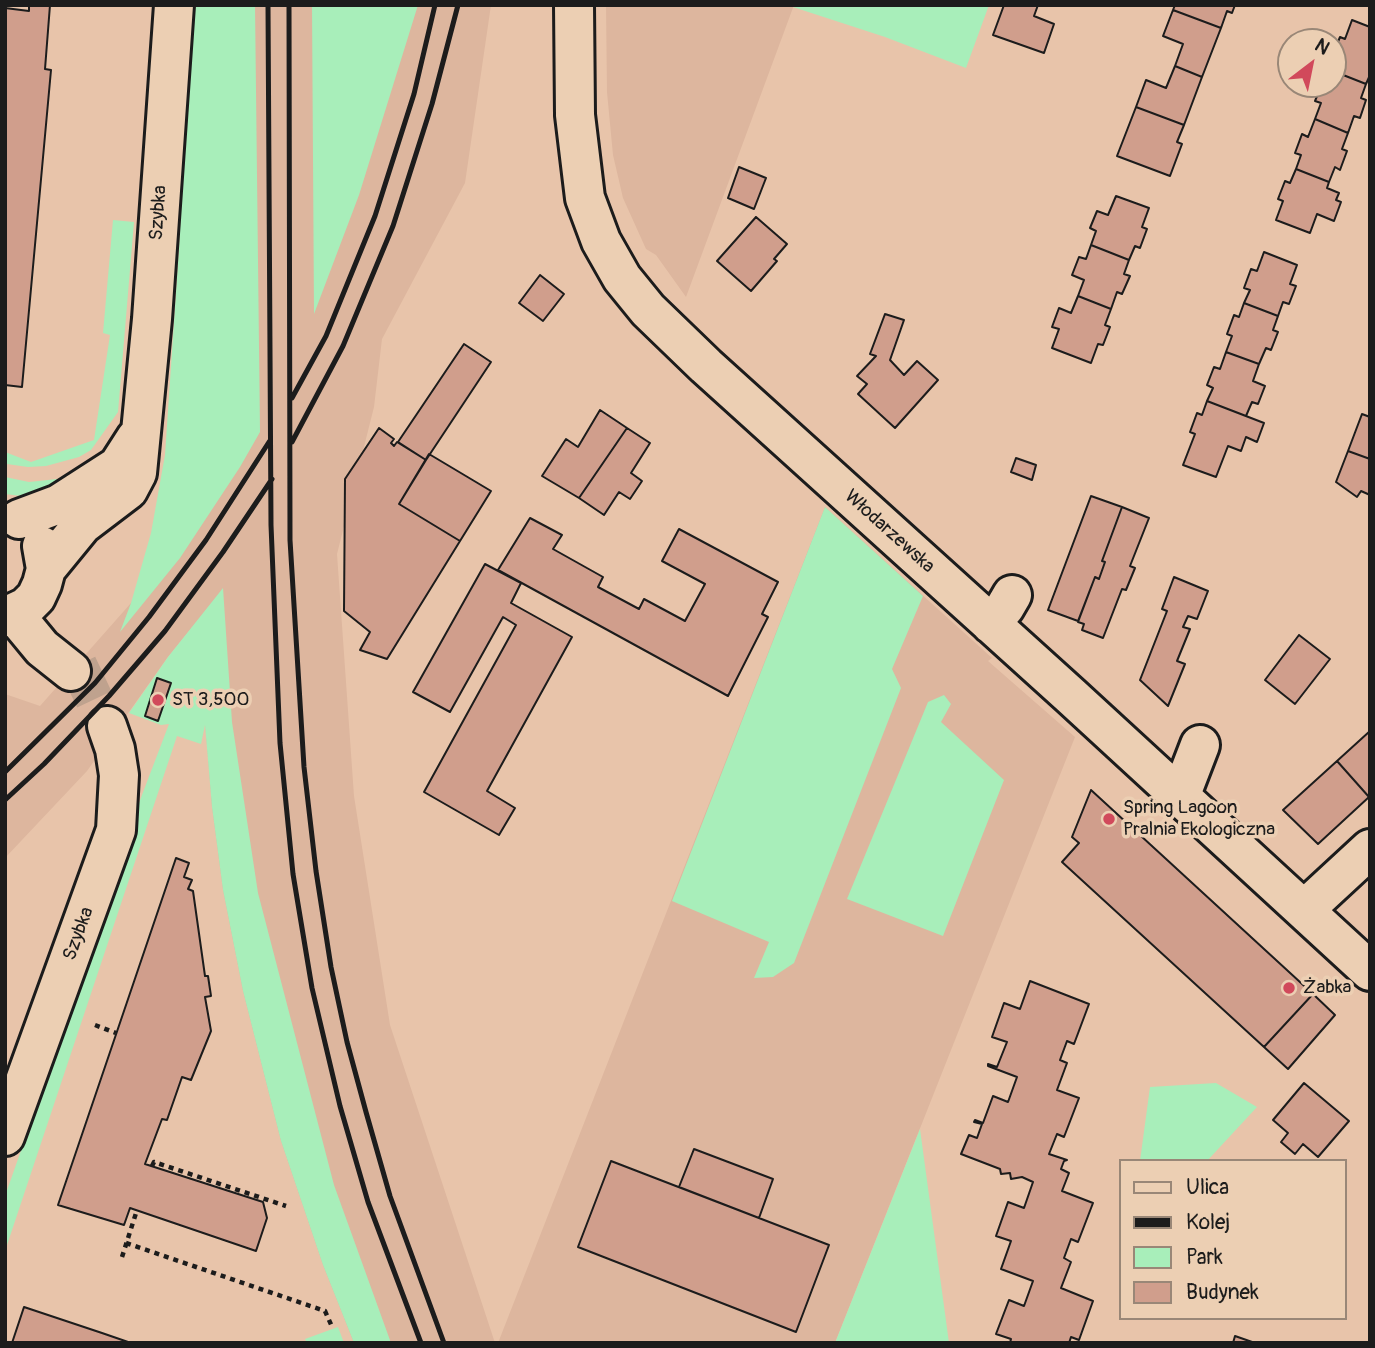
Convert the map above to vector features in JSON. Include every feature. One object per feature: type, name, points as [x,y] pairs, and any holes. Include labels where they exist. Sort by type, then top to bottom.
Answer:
[{"type":"street","name":"Szybka","points":[[25,599],[82,525],[128,490],[137,473],[174,5]]},
{"type":"street","name":"Włodarzewska","points":[[574,5],[575,115],[585,198],[601,241],[622,278],[648,310],[696,357],[1002,609],[1180,797],[1370,971]]},
{"type":"street","name":"Szybka","points":[[12,516],[59,504],[118,466],[134,442],[143,420]]},
{"type":"street","points":[[12,516],[32,529],[45,555],[25,599],[53,620],[75,668]]},
{"type":"street","name":"Szybka","points":[[5,1136],[116,830],[119,775],[115,749],[107,726]]},
{"type":"street","points":[[1180,797],[1200,745]]},
{"type":"street","points":[[1304,910],[1370,849]]},
{"type":"path","points":[[95,1025],[116,1033]]},
{"type":"path","points":[[152,1166],[154,1162],[286,1206]]},
{"type":"path","points":[[122,1257],[137,1210]]},
{"type":"path","points":[[126,1243],[326,1311],[333,1329]]},
{"type":"shaded area","points":[[218,5],[491,5],[465,183],[382,339],[374,407],[337,554],[354,796],[390,1025],[495,1343],[354,1343],[323,1265],[281,1141],[243,991],[223,890],[212,807],[205,721],[210,606],[168,657],[87,771],[5,858],[5,694],[40,706],[131,603],[215,493]]},
{"type":"shaded area","points":[[606,5],[794,5],[686,297],[656,255],[646,249],[623,198],[613,155],[607,92]]},
{"type":"shaded area","points":[[825,507],[992,658],[988,661],[1075,737],[835,1343],[498,1343]]},
{"type":"green space","points":[[191,5],[255,5],[260,432],[180,558],[120,632],[151,533],[165,455]]},
{"type":"green space","points":[[312,5],[418,5],[359,195],[314,314]]},
{"type":"green space","points":[[989,5],[966,68],[885,37],[793,7]]},
{"type":"green space","points":[[113,220],[134,222],[118,412],[91,450],[79,457],[46,466],[7,464],[5,452],[31,462],[94,440],[110,335],[103,333]]},
{"type":"green space","points":[[5,477],[29,482],[76,477],[21,496],[5,494]]},
{"type":"green space","points":[[825,507],[923,596],[892,669],[901,688],[794,963],[773,977],[754,978],[769,942],[672,901]]},
{"type":"green space","points":[[223,588],[232,722],[258,893],[334,1185],[391,1343],[354,1343],[323,1265],[281,1141],[243,991],[223,890],[205,725],[201,744],[177,736],[5,1251],[5,1196],[130,841],[134,816],[169,724],[161,725],[129,713],[168,657]]},
{"type":"green space","points":[[944,695],[951,704],[941,722],[1004,780],[943,936],[847,899],[928,702]]},
{"type":"green space","points":[[1216,1083],[1257,1107],[1209,1159],[1140,1159],[1150,1087]]},
{"type":"green space","points":[[920,1129],[949,1343],[835,1343]]},
{"type":"green space","points":[[338,1327],[344,1343],[307,1343],[305,1339]]},
{"type":"building","points":[[29,5],[50,5],[45,69],[51,70],[22,387],[5,385],[5,8],[29,11]]},
{"type":"building","points":[[1004,5],[1038,5],[1034,16],[1054,24],[1044,53],[993,35]]},
{"type":"building","points":[[1175,5],[1235,5],[1232,13],[1227,11],[1221,28],[1173,10]]},
{"type":"building","points":[[1173,10],[1221,28],[1202,77],[1175,66],[1183,44],[1163,36]]},
{"type":"building","points":[[1352,20],[1370,27],[1370,75],[1366,84],[1347,77],[1347,34]]},
{"type":"building","points":[[1175,66],[1202,77],[1184,125],[1136,107],[1146,80],[1166,88]]},
{"type":"building","points":[[1347,77],[1366,84],[1361,98],[1366,100],[1360,118],[1354,116],[1348,133],[1315,119],[1321,103],[1315,101],[1316,98],[1347,98]]},
{"type":"building","points":[[1136,107],[1184,125],[1177,142],[1182,144],[1170,176],[1117,156]]},
{"type":"building","points":[[1315,119],[1348,133],[1342,149],[1347,151],[1340,170],[1335,167],[1329,182],[1296,169],[1301,155],[1295,153],[1302,134],[1308,137]]},
{"type":"building","points":[[739,167],[766,178],[754,209],[728,198]]},
{"type":"building","points":[[1296,169],[1329,182],[1327,188],[1339,193],[1336,200],[1341,202],[1334,221],[1317,214],[1310,233],[1276,220],[1283,201],[1278,199],[1285,181],[1290,183]]},
{"type":"building","points":[[1116,196],[1149,208],[1142,227],[1147,229],[1140,248],[1135,246],[1129,260],[1091,245],[1096,231],[1090,228],[1097,211],[1108,215]]},
{"type":"building","points":[[756,217],[787,244],[774,259],[777,261],[751,291],[717,261]]},
{"type":"building","points":[[1091,245],[1129,260],[1124,274],[1130,276],[1122,294],[1117,292],[1111,309],[1078,296],[1084,280],[1072,275],[1079,257],[1086,259]]},
{"type":"building","points":[[1264,252],[1297,265],[1290,284],[1296,286],[1289,304],[1283,302],[1278,316],[1244,303],[1250,290],[1244,288],[1251,269],[1257,271]]},
{"type":"building","points":[[540,275],[564,294],[543,321],[519,303]]},
{"type":"building","points":[[1078,296],[1111,309],[1105,325],[1110,327],[1103,345],[1098,344],[1091,363],[1052,348],[1059,329],[1052,327],[1059,308],[1071,313]]},
{"type":"building","points":[[1244,303],[1278,316],[1273,330],[1278,332],[1271,350],[1266,348],[1259,364],[1226,352],[1232,336],[1227,334],[1234,315],[1239,317]]},
{"type":"building","points":[[885,314],[904,320],[890,360],[904,375],[917,361],[938,380],[895,428],[858,394],[867,384],[857,376],[876,356],[870,354]]},
{"type":"building","points":[[464,344],[491,362],[426,460],[398,442]]},
{"type":"building","points":[[1226,352],[1259,364],[1253,381],[1265,386],[1258,404],[1252,402],[1246,416],[1207,401],[1213,388],[1207,385],[1214,367],[1220,369]]},
{"type":"building","points":[[1207,401],[1264,423],[1257,442],[1246,437],[1241,451],[1228,446],[1216,477],[1183,465],[1195,434],[1190,432],[1197,413],[1202,415]]},
{"type":"building","points":[[600,410],[627,428],[579,498],[542,476],[566,439],[578,447]]},
{"type":"building","points":[[1362,414],[1370,417],[1370,459],[1348,451]]},
{"type":"building","points":[[379,428],[394,439],[391,443],[394,446],[397,442],[426,460],[399,504],[460,541],[387,659],[360,650],[370,632],[344,611],[345,479]]},
{"type":"building","points":[[627,428],[650,443],[631,473],[642,481],[630,499],[619,492],[604,515],[579,498]]},
{"type":"building","points":[[1348,451],[1370,459],[1370,495],[1361,491],[1357,497],[1336,482]]},
{"type":"building","points":[[429,454],[491,491],[460,541],[399,504]]},
{"type":"building","points":[[1016,458],[1036,465],[1032,480],[1011,472]]},
{"type":"building","points":[[1091,496],[1122,507],[1102,561],[1105,562],[1099,579],[1095,577],[1078,621],[1048,610]]},
{"type":"building","points":[[1122,507],[1149,518],[1130,566],[1135,568],[1126,590],[1122,589],[1103,638],[1082,630],[1084,624],[1078,622],[1095,577],[1099,579],[1105,562],[1102,561]]},
{"type":"building","points":[[530,518],[562,535],[553,549],[603,577],[598,587],[639,609],[644,599],[685,621],[705,584],[662,561],[679,529],[778,582],[762,614],[768,617],[728,696],[498,570]]},
{"type":"building","points":[[485,564],[521,583],[511,603],[572,637],[487,791],[515,808],[499,835],[424,792],[516,625],[503,617],[450,712],[413,692]]},
{"type":"building","points":[[1174,577],[1208,591],[1197,619],[1188,616],[1183,627],[1190,629],[1177,661],[1185,664],[1168,706],[1140,680],[1167,611],[1162,609]]},
{"type":"building","points":[[1299,635],[1330,659],[1295,704],[1265,680]]},
{"type":"building","name":"ST 3,500","points":[[157,678],[171,683],[158,721],[145,716]]},
{"type":"building","points":[[1370,731],[1370,796],[1369,797],[1337,761]]},
{"type":"building","points":[[1337,761],[1369,797],[1318,844],[1283,810]]},
{"type":"building","points":[[1091,790],[1313,994],[1264,1047],[1062,862],[1079,843],[1072,837]]},
{"type":"building","points":[[176,858],[189,863],[184,877],[192,880],[188,889],[193,891],[205,976],[208,976],[211,996],[205,997],[211,1031],[191,1080],[182,1077],[167,1120],[162,1119],[145,1164],[263,1202],[267,1218],[256,1251],[130,1208],[124,1225],[58,1205]]},
{"type":"building","points":[[1030,981],[1089,1004],[1074,1044],[1067,1041],[1060,1060],[1067,1063],[1057,1090],[1079,1098],[1064,1137],[1057,1134],[1049,1154],[1067,1160],[1061,1169],[1069,1173],[1062,1191],[1093,1203],[1078,1242],[1071,1239],[1064,1258],[1071,1262],[1061,1288],[1093,1301],[1079,1340],[1071,1337],[1069,1343],[1010,1343],[1011,1339],[996,1334],[1009,1300],[1024,1306],[1033,1281],[1001,1269],[1011,1241],[996,1236],[1008,1202],[1024,1208],[1033,1182],[1022,1177],[1011,1179],[1010,1173],[1001,1174],[1000,1169],[961,1154],[969,1135],[977,1138],[982,1124],[974,1122],[983,1123],[993,1096],[1008,1102],[1017,1077],[988,1066],[997,1067],[1007,1042],[992,1037],[1004,1003],[1020,1009]]},
{"type":"building","points":[[1313,994],[1335,1015],[1288,1069],[1264,1047]]},
{"type":"building","points":[[1304,1083],[1349,1121],[1318,1157],[1303,1144],[1295,1154],[1281,1142],[1288,1133],[1273,1120]]},
{"type":"building","points":[[694,1149],[773,1179],[759,1218],[679,1187]]},
{"type":"building","points":[[611,1161],[829,1245],[796,1332],[578,1247]]},
{"type":"building","points":[[24,1307],[102,1333],[131,1343],[12,1343]]},
{"type":"building","points":[[1235,1336],[1255,1343],[1233,1343]]},
{"type":"tunnel","points":[[78,665],[107,726]]},
{"type":"railway","points":[[268,5],[271,525],[280,743],[293,874],[312,988],[340,1106],[368,1202],[421,1343]]},
{"type":"railway","points":[[289,5],[290,540],[304,767],[316,871],[331,967],[347,1042],[390,1196],[444,1343]]},
{"type":"railway","points":[[292,398],[326,336],[375,216],[414,94],[435,5]]},
{"type":"railway","points":[[292,442],[343,346],[393,226],[432,104],[458,5]]},
{"type":"railway","points":[[5,772],[95,683],[149,617],[206,540],[269,442]]},
{"type":"railway","points":[[5,800],[44,764],[109,696],[165,631],[272,479]]},
{"type":"place","name":"ST 3,500","points":[[158,700]]},
{"type":"place","name":"Spring Lagoon Pralnia Ekologiczna","points":[[1109,819]]},
{"type":"place","name":"Żabka","points":[[1289,988]]}]
